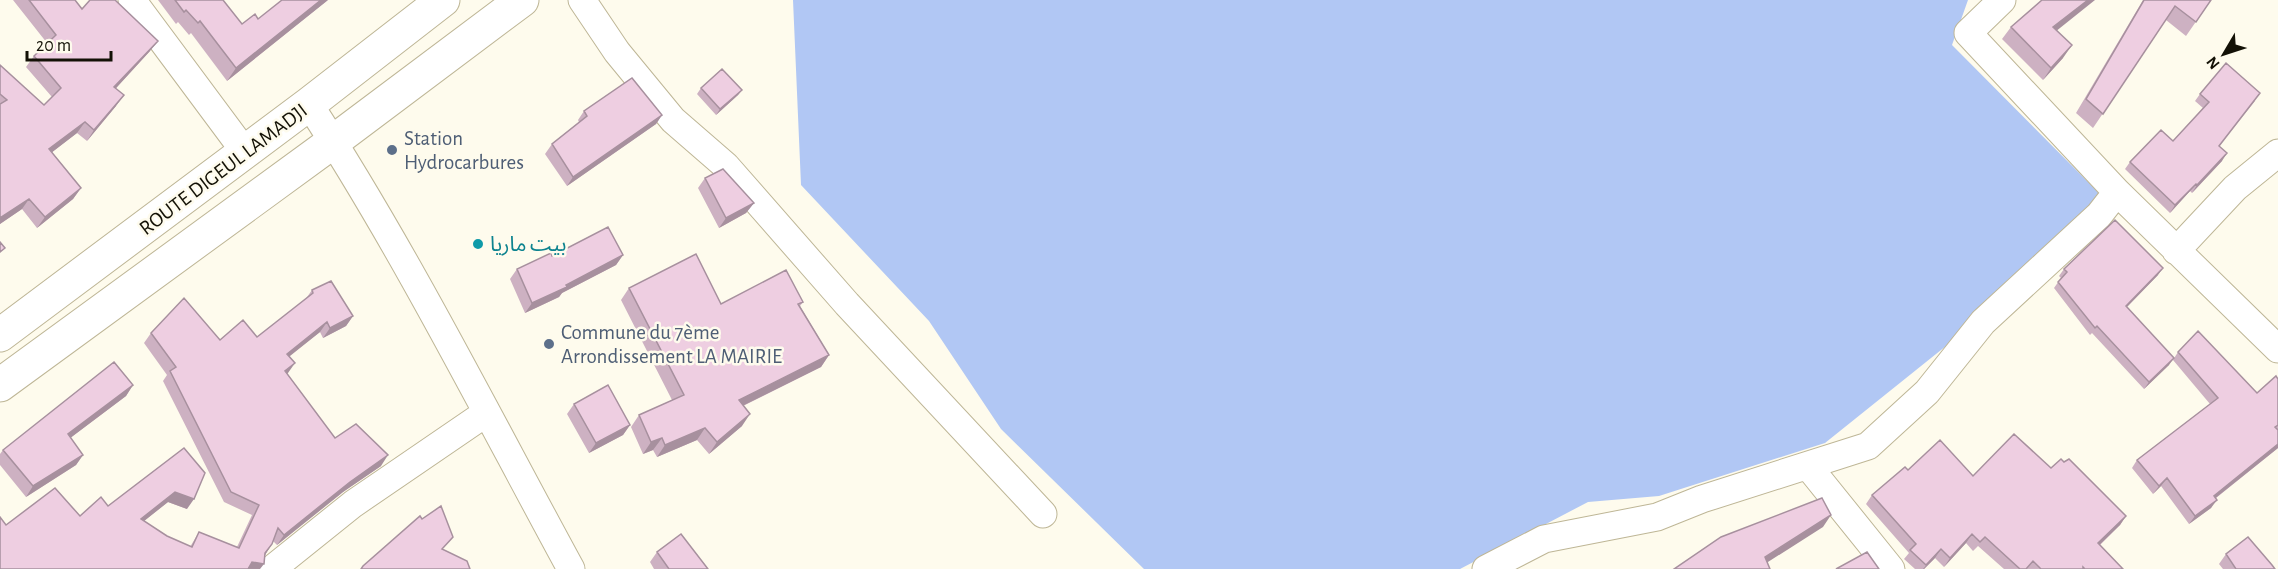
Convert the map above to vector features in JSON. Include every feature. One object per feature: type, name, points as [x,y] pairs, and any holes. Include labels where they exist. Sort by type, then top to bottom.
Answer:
[{"type":"main road","name":"ROUTE DIGEUL LAMADJI","points":[[0,335],[309,104],[443,0]]},
{"type":"main road","points":[[0,385],[334,141],[522,0]]},
{"type":"street","points":[[132,0],[245,152]]},
{"type":"street","points":[[582,0],[617,52],[673,120],[726,166],[847,304],[1043,514]]},
{"type":"street","points":[[2002,0],[1968,33],[2117,192],[2278,349]]},
{"type":"street","points":[[309,104],[334,141],[420,292],[571,569]]},
{"type":"street","points":[[2176,251],[2235,188],[2278,153]]},
{"type":"street","points":[[1486,569],[1544,539],[1657,517],[1768,476],[1808,466],[1868,446],[1927,392],[1983,322],[2098,215],[2117,192]]},
{"type":"street","points":[[272,569],[353,504],[486,413]]},
{"type":"street","points":[[1808,466],[1892,569]]},
{"type":"water","points":[[793,0],[1968,0],[1952,45],[2104,198],[1946,346],[1825,443],[1659,496],[1588,502],[1460,569],[1144,569],[1001,429],[929,321],[801,185]]},
{"type":"building","points":[[29,0],[75,0],[82,9],[90,0],[115,0],[158,41],[114,87],[124,95],[94,130],[85,122],[49,149],[81,188],[45,217],[29,199],[0,218],[0,104],[7,100],[0,94],[0,65],[44,105],[61,88],[34,56],[56,35]]},
{"type":"building","points":[[175,0],[223,0],[242,24],[255,14],[258,19],[282,0],[321,0],[236,68],[200,21],[198,23],[186,10],[184,12]]},
{"type":"building","points":[[2042,0],[2088,0],[2053,27],[2072,45],[2051,68],[2011,27]]},
{"type":"building","points":[[2144,0],[2211,0],[2196,22],[2175,6],[2103,114],[2086,99]]},
{"type":"building","points":[[2226,63],[2260,93],[2219,146],[2227,153],[2175,205],[2130,162],[2161,130],[2173,141],[2209,102],[2200,94]]},
{"type":"building","points":[[722,69],[742,90],[720,109],[701,88]]},
{"type":"building","points":[[632,78],[662,115],[573,177],[552,144],[587,116],[584,111]]},
{"type":"building","points":[[723,169],[754,203],[726,218],[705,178]]},
{"type":"building","points":[[2115,220],[2163,268],[2126,306],[2174,358],[2149,382],[2097,326],[2095,328],[2058,282],[2067,272],[2064,269]]},
{"type":"building","points":[[608,227],[623,255],[566,285],[567,287],[532,303],[517,269],[551,253],[552,256]]},
{"type":"building","points":[[0,242],[5,248],[0,252]]},
{"type":"building","points":[[696,254],[721,304],[786,270],[803,302],[798,304],[829,355],[739,400],[750,414],[717,442],[705,428],[665,445],[662,438],[651,442],[639,415],[684,395],[629,288]]},
{"type":"building","points":[[331,281],[353,316],[330,328],[327,322],[287,354],[295,363],[285,371],[335,438],[356,424],[388,455],[284,535],[278,528],[272,544],[265,553],[264,564],[252,562],[248,569],[0,569],[0,517],[6,525],[55,488],[80,516],[101,497],[108,506],[184,448],[205,473],[194,499],[175,492],[141,519],[167,536],[192,547],[199,532],[239,548],[259,505],[231,492],[170,371],[176,367],[151,333],[184,298],[220,340],[243,320],[257,337],[313,293],[312,290]]},
{"type":"building","points":[[2198,331],[2257,393],[2276,376],[2278,379],[2278,425],[2275,427],[2278,430],[2278,444],[2214,496],[2217,500],[2195,516],[2167,478],[2159,486],[2137,460],[2218,398],[2178,352]]},
{"type":"building","points":[[114,362],[133,385],[68,434],[83,455],[33,486],[3,450]]},
{"type":"building","points":[[608,385],[630,425],[596,443],[574,404]]},
{"type":"building","points":[[2014,434],[2051,468],[2061,459],[2064,462],[2069,459],[2126,516],[2098,543],[2123,569],[2085,569],[2083,567],[2083,569],[2041,569],[2033,561],[2026,569],[2020,569],[1985,537],[1980,542],[1972,534],[1950,558],[1941,549],[1926,565],[1910,550],[1916,544],[1872,495],[1905,467],[1908,470],[1940,440],[1973,476]]},
{"type":"building","points":[[1822,498],[1831,515],[1765,557],[1770,569],[1674,569],[1721,537]]},
{"type":"building","points":[[441,506],[453,537],[442,549],[467,561],[470,569],[361,569],[420,516],[422,519]]},
{"type":"building","points":[[681,534],[708,569],[669,569],[657,552]]},
{"type":"building","points":[[2248,537],[2275,569],[2236,569],[2226,554]]},
{"type":"building","points":[[1867,552],[1879,569],[1836,569]]},
{"type":"place","name":"Station Hydrocarbures","points":[[392,150]]},
{"type":"place","name":"بيت ماريا","points":[[478,244]]},
{"type":"place","name":"Commune du 7ème Arrondissement LA MAIRIE","points":[[549,344]]}]
